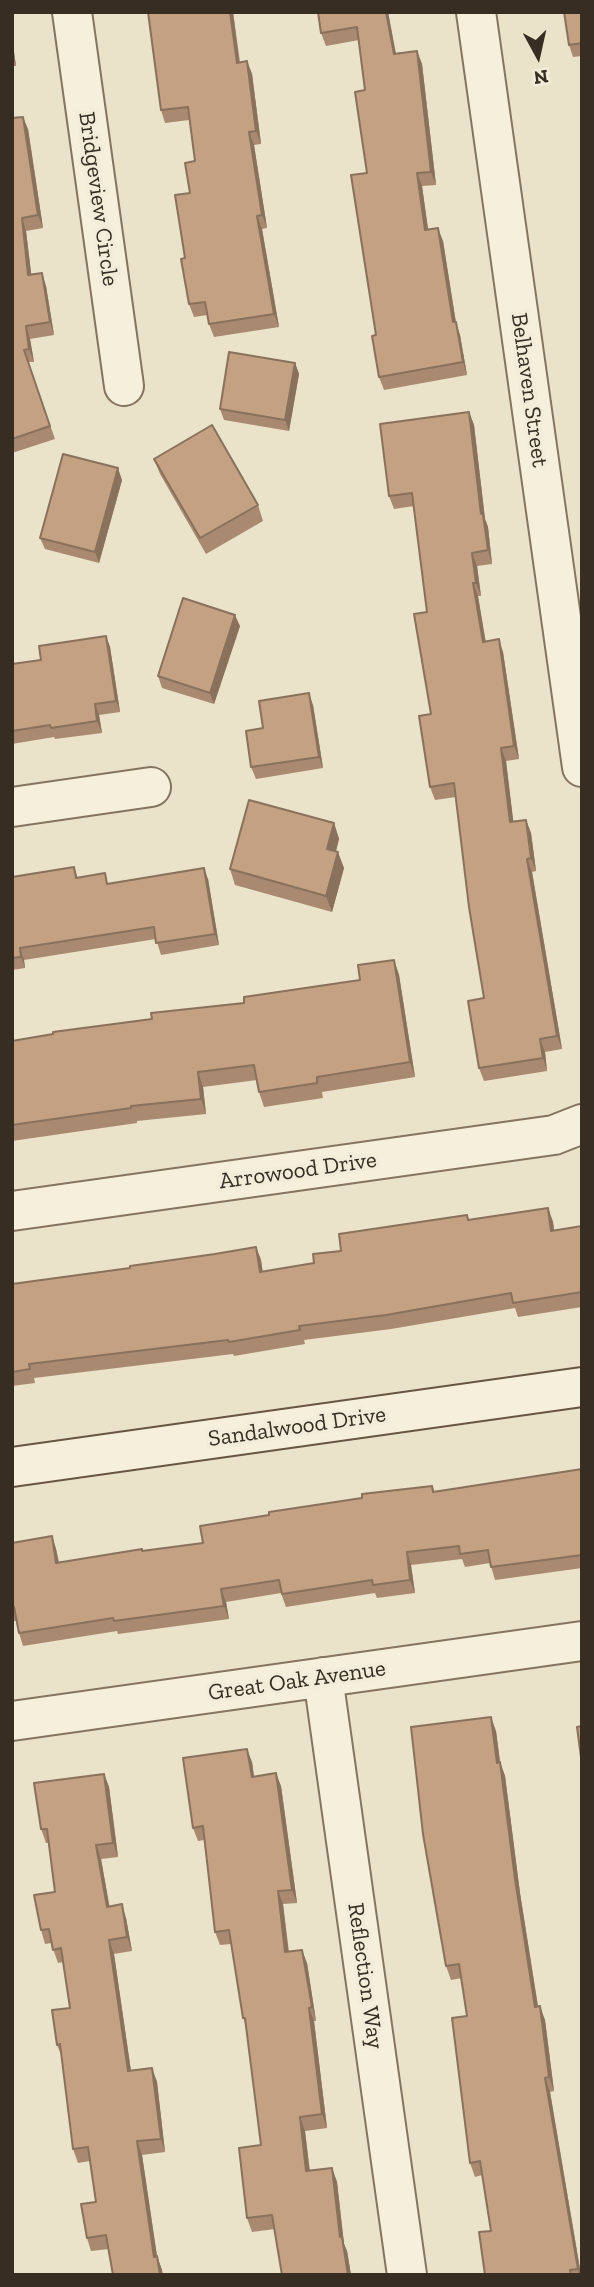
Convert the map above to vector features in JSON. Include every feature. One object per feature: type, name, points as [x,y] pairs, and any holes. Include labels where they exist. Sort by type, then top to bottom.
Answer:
[{"type":"street","name":"Bridgeview Circle","points":[[72,12],[124,386]]},
{"type":"street","name":"Belhaven Street","points":[[476,12],[582,767]]},
{"type":"street","points":[[12,807],[151,787]]},
{"type":"street","name":"Arrowood Drive","points":[[12,1211],[554,1135],[582,1125]]},
{"type":"street","name":"Sandalwood Drive","points":[[12,1467],[582,1387]]},
{"type":"street","name":"Great Oak Avenue","points":[[12,1721],[582,1641]]},
{"type":"street","name":"Reflection Way","points":[[323,1677],[407,2275]]},
{"type":"building","points":[[148,12],[230,12],[237,63],[247,61],[256,131],[249,132],[262,215],[257,216],[274,314],[209,324],[205,302],[189,304],[181,259],[185,258],[175,195],[190,193],[185,163],[195,161],[188,107],[161,110]]},
{"type":"building","points":[[318,12],[386,12],[394,54],[417,51],[431,172],[417,173],[425,230],[438,228],[453,322],[456,322],[463,362],[379,377],[372,336],[376,335],[351,175],[367,173],[355,92],[365,90],[357,27],[321,33]]},
{"type":"building","points":[[564,12],[582,12],[582,43],[569,45]]},
{"type":"building","points":[[23,117],[38,215],[22,218],[28,275],[42,273],[50,322],[26,326],[29,349],[24,350],[50,426],[12,439],[12,118]]},
{"type":"building","points":[[229,352],[295,363],[285,420],[220,409]]},
{"type":"building","points":[[469,412],[488,550],[472,553],[476,583],[473,583],[483,642],[499,639],[514,746],[501,748],[510,822],[526,820],[531,858],[527,859],[557,1036],[540,1039],[543,1058],[479,1068],[468,1001],[484,998],[469,907],[454,783],[430,787],[419,716],[431,714],[414,614],[427,612],[412,493],[389,496],[380,424]]},
{"type":"building","points":[[212,425],[258,505],[200,538],[154,459]]},
{"type":"building","points":[[63,454],[118,468],[95,552],[40,538]]},
{"type":"building","points":[[183,598],[235,615],[210,693],[158,676]]},
{"type":"building","points":[[106,636],[116,701],[95,704],[97,721],[12,731],[12,664],[41,660],[39,646]]},
{"type":"building","points":[[309,693],[319,757],[251,767],[246,731],[263,728],[259,701]]},
{"type":"building","points":[[249,800],[334,823],[327,849],[338,852],[326,896],[230,869]]},
{"type":"building","points":[[74,867],[76,878],[105,873],[107,884],[204,868],[215,934],[156,943],[154,927],[20,948],[21,957],[12,958],[12,877]]},
{"type":"building","points":[[394,960],[410,1062],[317,1077],[317,1083],[259,1092],[254,1065],[198,1072],[201,1099],[131,1106],[12,1125],[12,1041],[53,1032],[152,1019],[151,1013],[244,1003],[244,997],[360,980],[358,965]]},
{"type":"building","points":[[548,1208],[551,1231],[582,1226],[582,1292],[513,1303],[511,1293],[386,1315],[299,1326],[300,1330],[229,1342],[29,1364],[30,1369],[12,1372],[12,1284],[256,1247],[260,1272],[314,1263],[313,1254],[341,1251],[339,1234],[467,1215],[468,1220]]},
{"type":"building","points":[[582,1469],[582,1555],[491,1567],[488,1550],[460,1554],[459,1546],[407,1552],[410,1580],[373,1585],[372,1580],[282,1594],[279,1580],[221,1589],[224,1606],[114,1621],[113,1618],[19,1633],[14,1607],[12,1608],[12,1543],[52,1536],[56,1563],[142,1549],[203,1543],[200,1526],[362,1498],[362,1494],[432,1486],[433,1492]]},
{"type":"building","points":[[491,1717],[497,1763],[500,1762],[535,2007],[540,2006],[549,2077],[545,2078],[578,2269],[570,2270],[571,2275],[485,2275],[479,2232],[491,2231],[480,2161],[470,2163],[452,2018],[467,2016],[459,1964],[446,1966],[423,1834],[411,1727]]},
{"type":"building","points":[[582,1726],[582,1765],[577,1727]]},
{"type":"building","points":[[247,1749],[252,1777],[276,1773],[292,1890],[278,1891],[285,1952],[302,1950],[312,2007],[309,2008],[322,2114],[300,2117],[306,2171],[332,2168],[340,2237],[348,2275],[282,2275],[272,2215],[247,2218],[239,2148],[261,2145],[245,2018],[229,1930],[215,1932],[203,1826],[193,1828],[183,1758]]},
{"type":"building","points":[[104,1774],[113,1843],[96,1845],[107,1907],[122,1904],[127,1937],[109,1940],[128,2071],[152,2068],[161,2139],[137,2141],[154,2257],[157,2256],[160,2275],[113,2275],[106,2235],[87,2238],[81,2204],[96,2202],[88,2147],[73,2149],[60,2044],[57,2045],[52,2010],[70,2008],[61,1948],[53,1950],[49,1929],[41,1930],[34,1895],[55,1892],[47,1829],[41,1829],[34,1783]]}]
